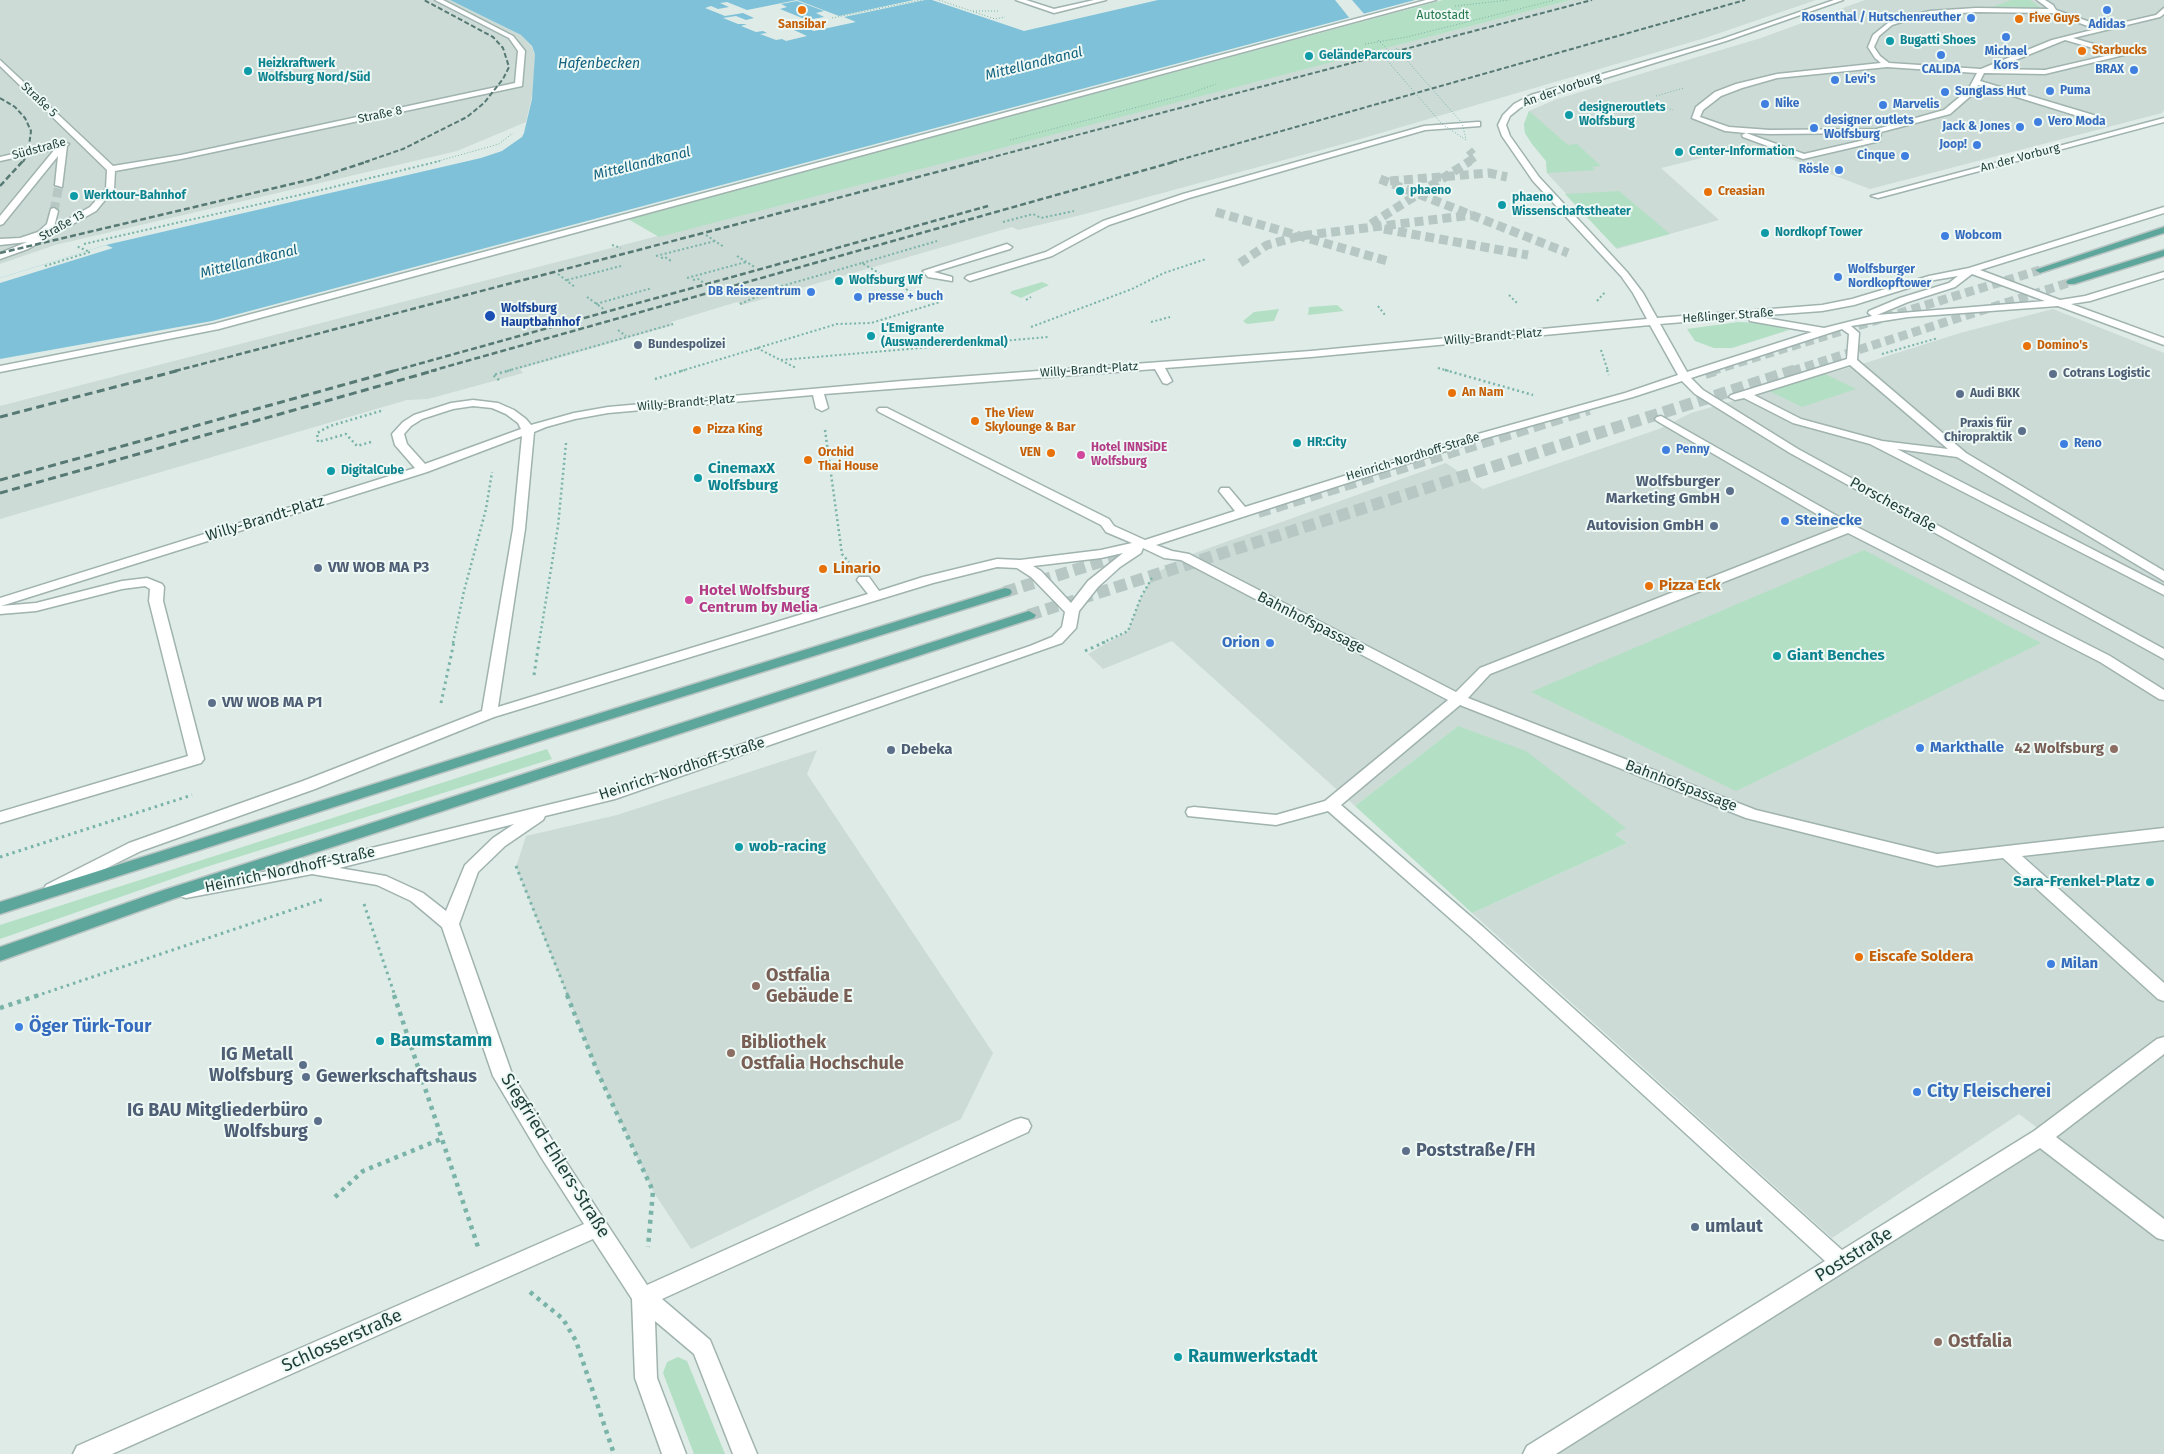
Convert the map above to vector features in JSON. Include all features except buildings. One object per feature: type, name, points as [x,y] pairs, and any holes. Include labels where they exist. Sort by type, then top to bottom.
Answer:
[{"type":"main road","points":[[2040,270],[2164,230]]},
{"type":"main road","points":[[2071,282],[2164,253]]},
{"type":"main road","name":"Heinrich-Nordhoff-Straße","points":[[0,908],[541,736],[1005,592]]},
{"type":"main road","name":"Heinrich-Nordhoff-Straße","points":[[0,954],[167,896],[1029,615]]},
{"type":"street","name":"Straße 8","points":[[111,169],[181,156],[519,84],[522,51],[511,37],[438,0]]},
{"type":"street","points":[[1019,0],[1054,11],[1103,0]]},
{"type":"street","points":[[0,369],[216,327],[1433,0]]},
{"type":"street","name":"An der Vorburg","points":[[1489,125],[1507,115],[1517,106],[1534,98],[1724,40],[1840,0]]},
{"type":"street","points":[[2040,0],[2051,6],[2054,11]]},
{"type":"street","points":[[1887,65],[1871,46],[1876,35],[1886,24],[1930,13],[1972,9],[2054,11],[2103,29]]},
{"type":"street","points":[[1728,129],[1770,132],[1877,131],[1947,112],[1972,91],[1982,71],[2054,41],[2161,16],[2164,10]]},
{"type":"street","points":[[1877,131],[1877,139],[1803,157],[1696,118],[1699,109],[1718,94],[1738,86],[1777,76],[1819,69],[1887,65],[1982,71],[2045,72],[2122,54],[2065,38]]},
{"type":"street","points":[[1863,51],[1874,51]]},
{"type":"street","name":"Straße 5","points":[[0,62],[77,138]]},
{"type":"street","points":[[1976,82],[2097,119]]},
{"type":"street","points":[[1728,84],[1738,86]]},
{"type":"street","name":"An der Vorburg","points":[[1875,196],[2164,120]]},
{"type":"street","points":[[1389,147],[1455,127],[1489,125]]},
{"type":"street","points":[[970,278],[1049,254],[1106,223],[1186,196],[1424,128],[1489,125],[1506,136],[1536,179],[1624,274],[1638,293],[1653,322]]},
{"type":"street","points":[[77,138],[111,169]]},
{"type":"street","name":"Südstraße","points":[[0,159],[63,144],[77,138]]},
{"type":"street","points":[[59,185],[63,144]]},
{"type":"street","points":[[0,222],[63,144]]},
{"type":"street","name":"Straße 13","points":[[0,256],[25,247],[94,209],[110,189],[111,169]]},
{"type":"street","name":"Straße 13","points":[[0,242],[21,242],[41,234],[50,225],[54,210]]},
{"type":"street","name":"Heßlinger Straße","points":[[1653,322],[1822,308],[1854,302],[1932,278],[1971,270],[2164,210]]},
{"type":"street","points":[[949,278],[931,275],[928,271],[1007,247]]},
{"type":"street","name":"Heßlinger Straße","points":[[1971,270],[2057,303]]},
{"type":"street","name":"Heßlinger Straße","points":[[1684,377],[1843,325],[1904,300],[1952,285],[1971,270]]},
{"type":"street","name":"Heßlinger Straße","points":[[1843,325],[1908,314],[2057,303],[2086,299],[2164,275]]},
{"type":"street","points":[[2057,303],[2164,342]]},
{"type":"street","name":"Heßlinger Straße","points":[[1653,322],[1734,318],[1757,319],[1825,331]]},
{"type":"street","name":"Willy-Brandt-Platz","points":[[0,602],[423,469],[528,430],[574,416],[608,410],[818,391],[1311,354],[1653,322]]},
{"type":"street","name":"Porschestraße","points":[[1653,322],[1684,377],[1699,392],[1756,429],[2164,655]]},
{"type":"street","points":[[1843,325],[1854,333],[1852,362]]},
{"type":"street","points":[[1852,362],[1740,396],[1797,421],[1874,442],[1962,454]]},
{"type":"street","points":[[1852,362],[1962,454],[2164,577]]},
{"type":"street","points":[[1158,365],[1167,381]]},
{"type":"street","name":"Heinrich-Nordhoff-Straße","points":[[39,896],[135,847],[309,785],[489,714],[876,595],[979,567],[997,563],[1020,564],[1101,554],[1145,544],[1482,436],[1628,395],[1684,377]]},
{"type":"street","points":[[818,391],[822,408]]},
{"type":"street","points":[[423,469],[401,445],[398,434],[407,424],[418,417],[451,406],[473,403],[494,405],[510,412],[522,421],[528,430],[519,529],[489,714]]},
{"type":"street","name":"Bahnhofspassage","points":[[883,410],[1105,522],[1110,528],[1169,555],[1184,557],[1458,699],[1752,814],[1937,860],[2007,852]]},
{"type":"street","points":[[1661,419],[1849,528],[2105,659],[2164,696]]},
{"type":"street","points":[[1874,442],[2164,591]]},
{"type":"street","points":[[1225,491],[1242,512]]},
{"type":"street","points":[[1194,812],[1276,820],[1331,805],[1458,699],[1485,671],[1849,528]]},
{"type":"street","name":"Heinrich-Nordhoff-Straße","points":[[167,896],[310,869],[608,795],[1035,649],[1057,640],[1069,628],[1072,611],[1093,584],[1115,564],[1145,544]]},
{"type":"street","points":[[1020,564],[1036,574],[1072,611]]},
{"type":"street","points":[[864,580],[876,595]]},
{"type":"street","points":[[0,610],[36,607],[122,585],[147,582],[157,587],[156,601],[196,759],[0,818]]},
{"type":"street","points":[[1331,805],[1477,932],[1842,1264]]},
{"type":"street","points":[[310,869],[380,880],[417,897],[450,924],[471,869],[499,842],[545,810]]},
{"type":"street","points":[[2007,852],[2164,834]]},
{"type":"street","points":[[2007,852],[2164,994]]},
{"type":"street","name":"Siegfried-Ehlers-Straße","points":[[450,924],[503,1076],[548,1151],[643,1298],[702,1347],[745,1454]]},
{"type":"street","name":"Poststraße","points":[[1536,1454],[1842,1264],[2041,1137],[2164,1044]]},
{"type":"street","points":[[674,1454],[646,1378],[643,1298],[1021,1126]]},
{"type":"street","points":[[2041,1137],[2164,1231]]},
{"type":"street","name":"Schlosserstraße","points":[[86,1454],[598,1227]]},
{"type":"path","points":[[832,18],[921,0]]},
{"type":"path","points":[[939,0],[995,19]]},
{"type":"path","points":[[1461,5],[1509,0]]},
{"type":"path","points":[[972,11],[996,12]]},
{"type":"path","points":[[987,19],[991,18]]},
{"type":"path","points":[[1374,35],[1388,51]]},
{"type":"path","points":[[1374,50],[1388,51],[1397,49],[1462,123],[1466,140],[1442,124],[1379,51]]},
{"type":"path","points":[[1656,96],[1691,86]]},
{"type":"path","points":[[1005,141],[1205,88]]},
{"type":"path","points":[[1664,107],[1670,105]]},
{"type":"path","points":[[68,248],[466,154],[499,144],[513,133]]},
{"type":"path","points":[[706,235],[724,247]]},
{"type":"path","points":[[656,256],[715,240]]},
{"type":"path","points":[[737,256],[756,268]]},
{"type":"path","points":[[661,258],[665,257],[671,261]]},
{"type":"path","points":[[1031,327],[1132,289],[1164,273],[1206,259]]},
{"type":"path","points":[[687,278],[746,262]]},
{"type":"path","points":[[740,304],[782,286],[862,263],[910,291]]},
{"type":"path","points":[[567,280],[621,266]]},
{"type":"path","points":[[558,274],[575,287]]},
{"type":"path","points":[[693,280],[698,279],[704,283]]},
{"type":"path","points":[[1591,303],[1599,300],[1606,292],[1604,284]]},
{"type":"path","points":[[596,304],[652,288]]},
{"type":"path","points":[[1508,295],[1517,304]]},
{"type":"path","points":[[587,297],[605,310]]},
{"type":"path","points":[[1026,300],[1031,297]]},
{"type":"path","points":[[653,380],[837,324],[871,323],[941,302]]},
{"type":"path","points":[[1378,306],[1385,315]]},
{"type":"path","points":[[1151,322],[1170,317]]},
{"type":"path","points":[[498,380],[493,375],[673,324]]},
{"type":"path","points":[[618,330],[626,337]]},
{"type":"path","points":[[780,335],[786,339]]},
{"type":"path","points":[[781,360],[1048,337]]},
{"type":"path","points":[[1600,346],[1610,376],[1614,381]]},
{"type":"path","points":[[757,348],[797,368]]},
{"type":"path","points":[[720,353],[726,357]]},
{"type":"path","points":[[1436,368],[1541,397]]},
{"type":"path","points":[[822,408],[842,554],[864,580]]},
{"type":"path","points":[[385,409],[330,426],[317,433],[318,442],[346,434],[357,446],[398,434]]},
{"type":"path","points":[[533,680],[558,526],[566,441]]},
{"type":"path","points":[[440,706],[464,592],[493,473],[485,469]]},
{"type":"path","points":[[518,859],[516,867],[598,1073],[653,1191],[643,1298]]},
{"type":"path","points":[[380,880],[358,887],[479,1249],[563,1319],[576,1341],[614,1454]]},
{"type":"path","points":[[0,1008],[330,896]]},
{"type":"path","points":[[335,1198],[363,1171],[441,1139]]},
{"type":"shaded area","points":[[0,0],[450,0],[521,35],[531,46],[535,54],[533,91],[526,122],[457,151],[55,245],[0,264]]},
{"type":"shaded area","points":[[1571,0],[1816,0],[1705,38],[1343,144],[1085,214],[1018,230],[1012,227],[742,305],[737,302],[671,322],[674,325],[520,369],[523,373],[428,399],[407,400],[0,519],[0,406]]},
{"type":"shaded area","name":"designer outlets Wolfsburg","points":[[1865,0],[2164,0],[2164,110],[2162,113],[1870,189],[1754,145],[1661,168],[1719,220],[1617,249],[1547,173],[1546,161],[1525,133],[1524,124],[1529,111],[1557,99],[1761,38]]},
{"type":"shaded area","points":[[2053,309],[2164,353],[2164,1223],[2019,1114],[1832,1238],[1472,913],[1627,843],[1615,834],[1625,828],[1458,726],[1355,806],[1172,641],[1103,669],[1088,654],[1128,631],[1141,597],[1153,575],[1184,557],[1446,463],[1483,489],[1659,429],[1691,413],[1865,363],[1960,333]]},
{"type":"shaded area","name":"Ostfalia Gebäude E","points":[[817,750],[807,774],[993,1053],[961,1119],[691,1249],[653,1191],[598,1073],[516,867],[526,836],[617,815]]},
{"type":"shaded area","name":"Ostfalia","points":[[2041,1137],[2164,1231],[2164,1454],[1534,1454]]},
{"type":"green space","name":"Autostadt","points":[[1443,0],[1571,0],[659,237],[628,219]]},
{"type":"green space","points":[[2011,0],[2030,0],[2041,8],[1992,7]]},
{"type":"green space","points":[[1529,111],[1568,145],[1577,144],[1601,166],[1592,167],[1595,170],[1547,173],[1546,161],[1525,133],[1524,124]]},
{"type":"green space","points":[[1619,191],[1670,234],[1616,248],[1565,194]]},
{"type":"green space","points":[[1042,282],[1049,285],[1021,298],[1010,293],[1012,291]]},
{"type":"green space","points":[[1337,305],[1344,311],[1308,315],[1309,307]]},
{"type":"green space","points":[[1279,309],[1274,321],[1247,324],[1243,321],[1254,312]]},
{"type":"green space","points":[[1738,322],[1764,323],[1789,330],[1732,348],[1714,348],[1695,341],[1687,329]]},
{"type":"green space","points":[[1823,373],[1856,389],[1802,407],[1769,391]]},
{"type":"green space","points":[[1864,550],[2041,643],[1736,791],[1531,692]]},
{"type":"green space","points":[[1458,726],[1526,751],[1626,828],[1615,834],[1627,843],[1472,913],[1355,806]]},
{"type":"green space","points":[[547,749],[552,759],[206,867],[0,939],[0,925]]},
{"type":"green space","points":[[678,1357],[687,1361],[725,1454],[694,1454],[663,1373],[667,1362]]},
{"type":"water","points":[[450,0],[932,0],[1024,31],[1158,0],[1415,0],[212,321],[0,359],[0,278],[106,245],[481,158],[502,151],[522,137],[532,99],[535,54],[532,46],[521,35]]},
{"type":"pier","points":[[797,0],[839,16],[914,0],[925,0],[844,17],[856,22],[814,31],[806,28],[794,30],[807,36],[786,41],[782,39],[776,40],[760,34],[767,33],[763,31],[756,32],[741,26],[747,24],[738,24],[723,18],[736,16],[746,20],[754,18],[743,13],[725,16],[705,8],[711,6],[718,9],[729,7],[720,3],[727,2],[747,10]],"holes":[[[797,1],[824,11],[816,13],[824,17],[807,20],[780,9],[787,7],[781,4]]]},
{"type":"pier","points":[[1335,0],[1352,0],[1366,16],[1351,20]]},
{"type":"pier","points":[[106,245],[113,248],[0,283],[0,278]]},
{"type":"tunnel","points":[[1468,162],[1475,157],[1469,150]]},
{"type":"tunnel","points":[[1446,177],[1470,161]]},
{"type":"tunnel","points":[[1446,177],[1489,173],[1507,177]]},
{"type":"tunnel","points":[[1390,181],[1446,177]]},
{"type":"tunnel","points":[[1418,194],[1446,177]]},
{"type":"tunnel","points":[[1380,179],[1418,194]]},
{"type":"tunnel","points":[[54,211],[59,185]]},
{"type":"tunnel","points":[[1371,224],[1418,194]]},
{"type":"tunnel","points":[[1418,194],[1472,215]]},
{"type":"tunnel","points":[[1216,212],[1300,236]]},
{"type":"tunnel","points":[[1300,236],[1472,215]]},
{"type":"tunnel","points":[[1472,215],[1568,253]]},
{"type":"tunnel","points":[[1384,229],[1528,255]]},
{"type":"tunnel","points":[[1240,263],[1267,245],[1300,236]]},
{"type":"tunnel","points":[[1300,236],[1391,262]]},
{"type":"tunnel","points":[[1711,371],[2040,270]]},
{"type":"tunnel","points":[[1792,371],[2071,282]]},
{"type":"tunnel","points":[[1705,373],[1715,370]]},
{"type":"tunnel","points":[[1029,615],[1796,370]]},
{"type":"tunnel","points":[[1258,512],[1589,409]]},
{"type":"tunnel","points":[[1005,592],[1138,550]]},
{"type":"railway","points":[[365,162],[403,149],[467,117],[484,103],[503,79],[509,67],[503,48],[493,37],[424,0]]},
{"type":"railway","points":[[974,162],[1592,0]]},
{"type":"railway","points":[[1172,162],[1745,0]]},
{"type":"railway","points":[[0,98],[15,107],[25,118],[31,131],[28,153],[23,162]]},
{"type":"railway","points":[[0,186],[23,161]]},
{"type":"railway","points":[[0,253],[317,178],[369,161]]},
{"type":"railway","points":[[175,371],[979,161]]},
{"type":"railway","points":[[431,371],[1177,161]]},
{"type":"railway","points":[[393,371],[988,206]]},
{"type":"railway","points":[[0,417],[180,370]]},
{"type":"railway","points":[[0,480],[397,370]]},
{"type":"railway","points":[[0,493],[436,370]]},
{"type":"place","name":"Sansibar","points":[[802,10]]},
{"type":"place","name":"Adidas","points":[[2107,10]]},
{"type":"place","name":"Rosenthal / Hutschenreuther","points":[[1971,18]]},
{"type":"place","name":"Five Guys","points":[[2019,19]]},
{"type":"place","name":"Michael Kors","points":[[2006,37]]},
{"type":"place","name":"Bugatti Shoes","points":[[1890,41]]},
{"type":"place","name":"Starbucks","points":[[2082,51]]},
{"type":"place","name":"CALIDA","points":[[1941,55]]},
{"type":"place","name":"GeländeParcours","points":[[1309,56]]},
{"type":"place","name":"BRAX","points":[[2134,70]]},
{"type":"place","name":"Heizkraftwerk Wolfsburg Nord/Süd","points":[[248,71]]},
{"type":"place","name":"Levi's","points":[[1835,80]]},
{"type":"place","name":"Puma","points":[[2050,91]]},
{"type":"place","name":"Sunglass Hut","points":[[1945,92]]},
{"type":"place","name":"Nike","points":[[1765,104]]},
{"type":"place","name":"Marvelis","points":[[1883,105]]},
{"type":"place","name":"designeroutlets Wolfsburg","points":[[1569,115]]},
{"type":"place","name":"Vero Moda","points":[[2038,122]]},
{"type":"place","name":"Jack & Jones","points":[[2020,127]]},
{"type":"place","name":"designer outlets Wolfsburg","points":[[1814,128]]},
{"type":"place","name":"Joop!","points":[[1977,145]]},
{"type":"place","name":"Center-Information","points":[[1679,152]]},
{"type":"place","name":"Cinque","points":[[1905,156]]},
{"type":"place","name":"Rösle","points":[[1839,170]]},
{"type":"place","name":"phaeno","points":[[1400,191]]},
{"type":"place","name":"Creasian","points":[[1708,192]]},
{"type":"place","name":"Werktour-Bahnhof","points":[[74,196]]},
{"type":"place","name":"phaeno Wissenschaftstheater","points":[[1502,205]]},
{"type":"place","name":"Nordkopf Tower","points":[[1765,233]]},
{"type":"place","name":"Wobcom","points":[[1945,236]]},
{"type":"place","name":"Wolfsburger Nordkopftower","points":[[1838,277]]},
{"type":"place","name":"Wolfsburg Wf","points":[[839,281]]},
{"type":"place","name":"DB Reisezentrum","points":[[811,292]]},
{"type":"place","name":"presse + buch","points":[[858,297]]},
{"type":"place","name":"Wolfsburg Hauptbahnhof","points":[[490,316]]},
{"type":"place","name":"L‘Emigrante (Auswandererdenkmal)","points":[[871,336]]},
{"type":"place","name":"Bundespolizei","points":[[638,345]]},
{"type":"place","name":"Domino's","points":[[2027,346]]},
{"type":"place","name":"Cotrans Logistic","points":[[2053,374]]},
{"type":"place","name":"An Nam","points":[[1452,393]]},
{"type":"place","name":"Audi BKK","points":[[1960,394]]},
{"type":"place","name":"The View Skylounge & Bar","points":[[975,421]]},
{"type":"place","name":"Pizza King","points":[[697,430]]},
{"type":"place","name":"Praxis für Chiropraktik","points":[[2022,431]]},
{"type":"place","name":"HR:City","points":[[1297,443]]},
{"type":"place","name":"Reno","points":[[2064,444]]},
{"type":"place","name":"Penny","points":[[1666,450]]},
{"type":"place","name":"VEN","points":[[1051,453]]},
{"type":"place","name":"Hotel INNSiDE Wolfsburg","points":[[1081,455]]},
{"type":"place","name":"Orchid Thai House","points":[[808,460]]},
{"type":"place","name":"DigitalCube","points":[[331,471]]},
{"type":"place","name":"CinemaxX Wolfsburg","points":[[698,478]]},
{"type":"place","name":"Wolfsburger Marketing GmbH","points":[[1730,491]]},
{"type":"place","name":"Steinecke","points":[[1785,521]]},
{"type":"place","name":"Autovision GmbH","points":[[1714,526]]},
{"type":"place","name":"VW WOB MA P3","points":[[318,568]]},
{"type":"place","name":"Linario","points":[[823,569]]},
{"type":"place","name":"Pizza Eck","points":[[1649,586]]},
{"type":"place","name":"Hotel Wolfsburg Centrum by Melia","points":[[689,600]]},
{"type":"place","name":"Orion","points":[[1270,643]]},
{"type":"place","name":"Giant Benches","points":[[1777,656]]},
{"type":"place","name":"VW WOB MA P1","points":[[212,703]]},
{"type":"place","name":"Markthalle","points":[[1920,748]]},
{"type":"place","name":"42 Wolfsburg","points":[[2114,749]]},
{"type":"place","name":"Debeka","points":[[891,750]]},
{"type":"place","name":"wob-racing","points":[[739,847]]},
{"type":"place","name":"Sara-Frenkel-Platz","points":[[2150,882]]},
{"type":"place","name":"Eiscafe Soldera","points":[[1859,957]]},
{"type":"place","name":"Milan","points":[[2051,964]]},
{"type":"place","name":"Ostfalia Gebäude E","points":[[756,986]]},
{"type":"place","name":"Öger Türk-Tour","points":[[19,1027]]},
{"type":"place","name":"Baumstamm","points":[[380,1041]]},
{"type":"place","name":"Bibliothek Ostfalia Hochschule","points":[[731,1053]]},
{"type":"place","name":"IG Metall Wolfsburg","points":[[303,1065]]},
{"type":"place","name":"Gewerkschaftshaus","points":[[306,1077]]},
{"type":"place","name":"City Fleischerei","points":[[1917,1092]]},
{"type":"place","name":"IG BAU Mitgliederbüro Wolfsburg","points":[[318,1121]]},
{"type":"place","name":"Poststraße/FH","points":[[1406,1151]]},
{"type":"place","name":"umlaut","points":[[1695,1227]]},
{"type":"place","name":"Ostfalia","points":[[1938,1342]]},
{"type":"place","name":"Raumwerkstadt","points":[[1178,1357]]},
{"type":"water label","name":"Hafenbecken","points":[[599,64]]},
{"type":"water label","name":"Mittellandkanal","points":[[1034,64]]},
{"type":"water label","name":"Mittellandkanal","points":[[642,164]]},
{"type":"water label","name":"Mittellandkanal","points":[[249,262]]}]
